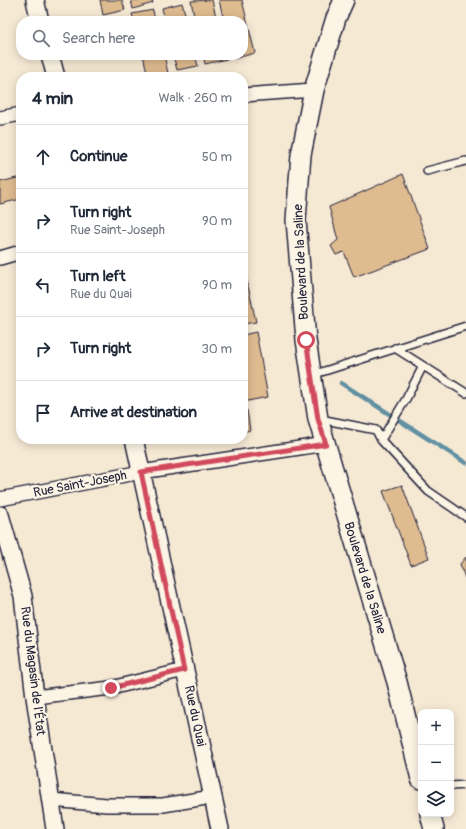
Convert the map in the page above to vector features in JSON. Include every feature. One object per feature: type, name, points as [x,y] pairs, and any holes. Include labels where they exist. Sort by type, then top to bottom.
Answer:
[{"type":"main road","name":"Boulevard de la Saline","points":[[344,0],[336,18],[314,90],[301,155],[296,220],[310,375],[318,419],[397,682],[418,767]]},
{"type":"main road","points":[[431,817],[434,829]]},
{"type":"street","points":[[35,0],[39,16]]},
{"type":"street","points":[[51,60],[55,72]]},
{"type":"street","points":[[248,95],[314,90]]},
{"type":"street","points":[[0,118],[16,115]]},
{"type":"street","points":[[0,258],[16,253]]},
{"type":"street","name":"Rue du Quai","points":[[135,444],[220,829]]},
{"type":"street","name":"Rue Saint-Joseph","points":[[0,499],[141,472],[326,444]]},
{"type":"street","name":"Rue du Magasin de l'État","points":[[0,515],[23,596],[35,697],[55,829]]},
{"type":"street","points":[[35,697],[111,688],[184,670]]},
{"type":"street","points":[[51,800],[107,805],[163,805],[212,797]]},
{"type":"lane","points":[[427,171],[466,161]]},
{"type":"lane","points":[[310,375],[466,326]]},
{"type":"lane","points":[[395,348],[466,392]]},
{"type":"lane","points":[[381,440],[406,399],[423,366]]},
{"type":"lane","points":[[318,419],[376,430],[381,440],[428,491],[466,517]]},
{"type":"lane","points":[[454,786],[466,785]]},
{"type":"building","points":[[100,0],[122,0],[125,10],[103,15]]},
{"type":"building","points":[[131,0],[152,0],[153,3],[133,9]]},
{"type":"building","points":[[212,0],[216,16],[194,16],[191,1]]},
{"type":"building","points":[[219,0],[242,0],[246,16],[223,16]]},
{"type":"building","points":[[182,3],[186,16],[164,16],[162,8]]},
{"type":"building","points":[[153,10],[154,16],[133,16],[132,14]]},
{"type":"building","points":[[248,24],[255,53],[248,55]]},
{"type":"building","points":[[144,60],[165,60],[168,72],[147,72]]},
{"type":"building","points":[[174,60],[196,60],[198,66],[177,70]]},
{"type":"building","points":[[204,60],[223,60],[205,64]]},
{"type":"building","points":[[403,174],[430,249],[354,277],[344,252],[336,255],[331,246],[338,240],[329,207]]},
{"type":"building","points":[[16,178],[16,200],[0,204],[0,182]]},
{"type":"building","points":[[248,286],[256,322],[248,323]]},
{"type":"building","points":[[256,332],[268,397],[248,401],[248,334]]},
{"type":"building","points":[[248,417],[250,430],[248,431]]},
{"type":"building","points":[[402,485],[429,558],[411,565],[383,491]]},
{"type":"building","points":[[466,557],[466,581],[460,564]]},
{"type":"waterway","points":[[341,383],[466,463]]},
{"type":"route","points":[[111,688],[184,670],[141,472],[326,444],[318,419],[310,375],[306,340]]}]
